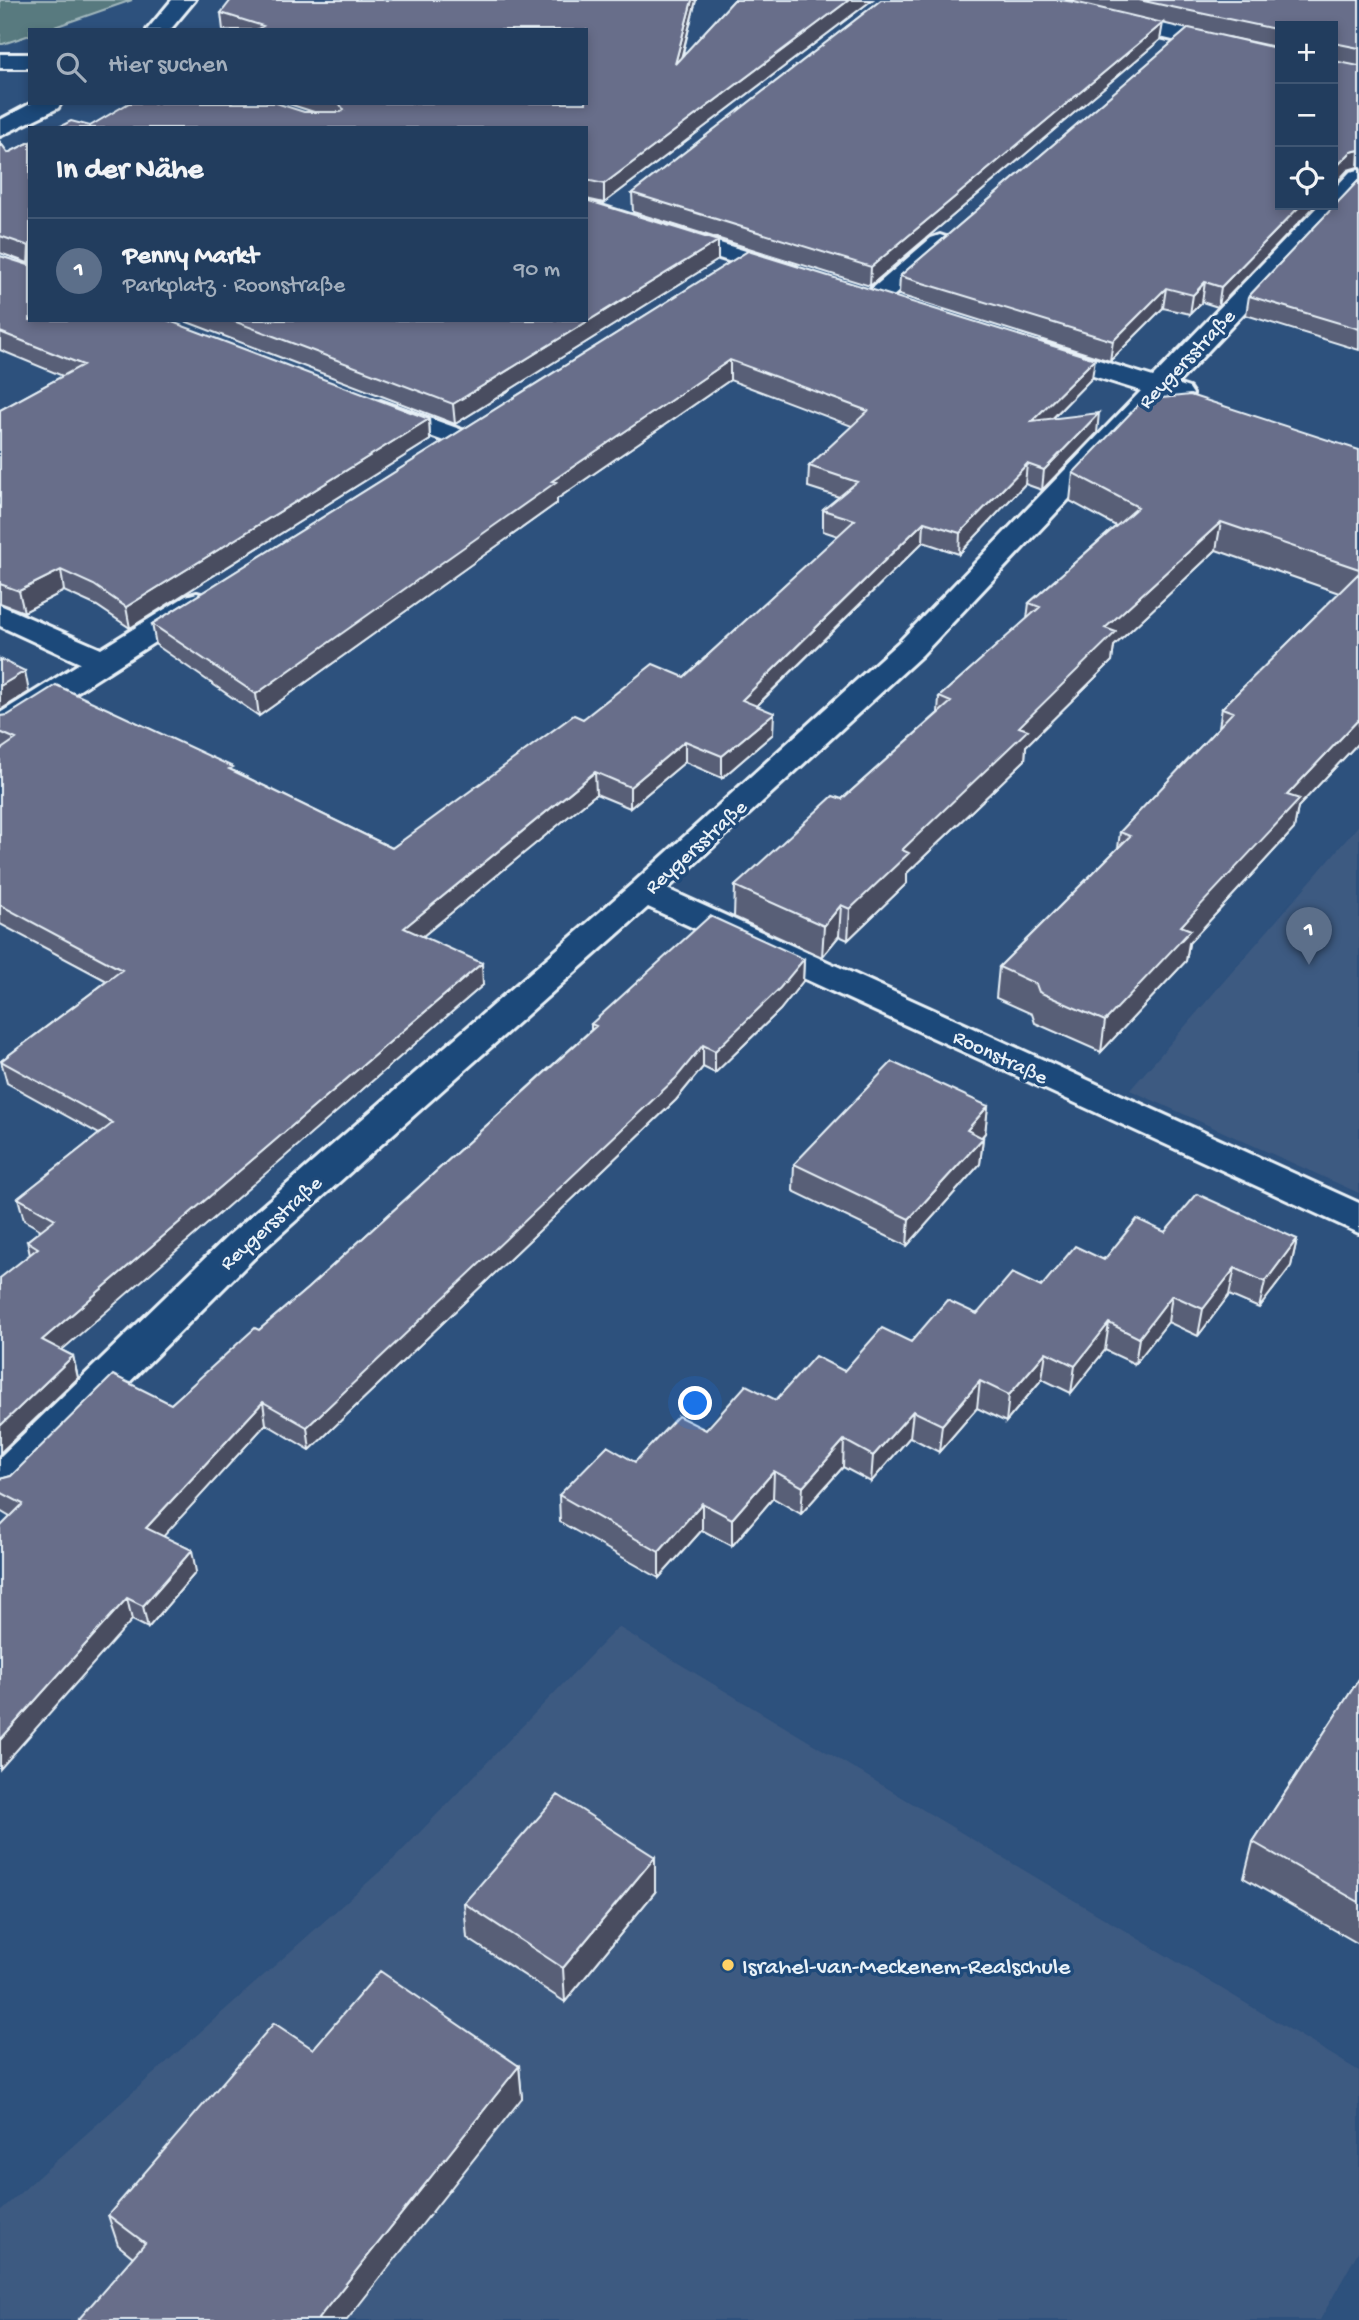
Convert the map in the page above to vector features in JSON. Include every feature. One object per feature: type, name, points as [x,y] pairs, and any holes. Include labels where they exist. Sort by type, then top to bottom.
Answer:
[{"type":"street","points":[[160,28],[184,0]]},
{"type":"street","points":[[1086,14],[1275,57]]},
{"type":"street","points":[[1162,53],[1183,35]]},
{"type":"street","points":[[0,61],[28,61]]},
{"type":"street","points":[[0,128],[46,105]]},
{"type":"street","name":"Reygersstraße","points":[[0,1484],[242,1246],[644,892],[911,648],[1359,177]]},
{"type":"street","points":[[598,211],[631,199]]},
{"type":"street","points":[[598,211],[809,278]]},
{"type":"street","points":[[875,299],[960,226]]},
{"type":"street","points":[[709,279],[743,258]]},
{"type":"street","points":[[849,290],[901,307]]},
{"type":"street","points":[[1016,343],[1208,404]]},
{"type":"street","points":[[355,399],[458,438]]},
{"type":"street","points":[[0,727],[216,590]]},
{"type":"street","points":[[0,614],[103,662]]},
{"type":"street","name":"Roonstraße","points":[[644,892],[1359,1219]]},
{"type":"shaded area","points":[[1359,825],[1359,1193],[1130,1090]]},
{"type":"shaded area","name":"Israhel-van-Meckenem-Realschule","points":[[618,1627],[1359,2071],[1359,2250],[1320,2320],[0,2320],[0,2211],[395,1858]]},
{"type":"green space","points":[[0,0],[132,0],[52,28],[28,28],[28,36],[0,44]]},
{"type":"building","points":[[231,0],[692,0],[675,64],[734,0],[849,0],[604,184],[588,180],[588,126],[90,126],[126,105],[282,105],[304,112],[341,112],[344,110],[340,105],[588,105],[588,28],[260,28],[263,26],[221,13]]},
{"type":"building","points":[[881,0],[1060,0],[1163,23],[871,267],[632,193]]},
{"type":"building","points":[[1139,0],[1359,0],[1359,48],[1338,44],[1338,21],[1275,21],[1275,29]]},
{"type":"building","points":[[1189,28],[1275,48],[1275,210],[1296,210],[1221,287],[1205,282],[1193,295],[1166,288],[1113,341],[900,276]]},
{"type":"building","points":[[1338,62],[1359,66],[1359,150],[1351,152],[1338,165]]},
{"type":"building","points":[[71,121],[90,126],[61,126]]},
{"type":"building","points":[[0,142],[8,153],[28,143],[28,246],[0,236]]},
{"type":"building","points":[[1359,180],[1359,329],[1249,296],[1331,210],[1338,210],[1338,202]]},
{"type":"building","points":[[588,201],[718,241],[588,321]]},
{"type":"building","points":[[748,251],[1095,359],[1032,421],[1099,413],[1044,470],[1027,464],[960,533],[924,522],[742,700],[774,713],[722,756],[685,741],[630,787],[595,772],[404,928],[482,963],[42,1340],[73,1356],[0,1426],[0,1278],[38,1248],[27,1241],[55,1219],[18,1198],[113,1123],[1,1061],[122,970],[0,905],[0,750],[16,739],[0,732],[0,716],[8,715],[56,685],[233,767],[229,769],[392,848],[574,715],[583,719],[653,664],[684,677],[855,520],[823,510],[857,482],[809,466],[868,411],[730,360],[552,481],[556,482],[256,694],[152,624]]},
{"type":"building","points":[[0,256],[28,265],[28,322],[172,322],[429,419],[126,607],[94,585],[61,570],[19,591],[0,584],[0,410],[83,365],[0,332]]},
{"type":"building","points":[[236,322],[586,322],[453,404]]},
{"type":"building","points":[[1190,395],[1359,450],[1359,569],[1221,522],[1105,628],[1116,632],[1019,727],[1028,730],[902,850],[909,853],[850,909],[841,905],[824,926],[735,886],[833,796],[842,799],[951,702],[939,697],[1040,607],[1029,603],[1138,507],[1073,473],[1143,400]]},
{"type":"building","points":[[1359,573],[1359,719],[1287,795],[1300,799],[1181,926],[1191,930],[1105,1021],[1039,992],[1036,984],[999,967],[1130,836],[1120,832],[1233,712],[1222,708]]},
{"type":"building","points":[[0,659],[25,671],[0,686]]},
{"type":"building","points":[[710,916],[804,959],[780,988],[715,1051],[703,1045],[676,1078],[307,1427],[263,1402],[146,1528],[192,1550],[143,1606],[127,1598],[0,1740],[0,1527],[23,1504],[0,1492],[0,1479],[11,1476],[113,1375],[171,1404],[255,1328],[259,1330],[308,1288],[596,1026],[591,1024]]},
{"type":"building","points":[[892,1062],[988,1106],[967,1130],[983,1138],[909,1219],[794,1164]]},
{"type":"building","points":[[1197,1194],[1297,1239],[1265,1282],[1235,1268],[1203,1309],[1172,1295],[1139,1338],[1109,1323],[1075,1366],[1046,1352],[1009,1395],[980,1381],[942,1425],[913,1411],[873,1456],[844,1440],[803,1487],[774,1471],[732,1519],[702,1503],[659,1552],[559,1495],[607,1446],[635,1462],[678,1416],[706,1430],[746,1385],[776,1400],[815,1356],[844,1371],[882,1328],[911,1342],[947,1300],[977,1314],[1012,1273],[1041,1287],[1075,1246],[1104,1260],[1137,1219],[1165,1232]]},
{"type":"building","points":[[1359,1679],[1359,1902],[1253,1842]]},
{"type":"building","points":[[558,1795],[655,1857],[563,1968],[464,1903]]},
{"type":"building","points":[[380,1971],[519,2066],[317,2320],[78,2320],[145,2243],[108,2215],[274,2023],[313,2049]]},
{"type":"place","name":"Penny Markt","points":[[1309,965]]},
{"type":"place","name":"Israhel-van-Meckenem-Realschule","points":[[728,1965]]}]
